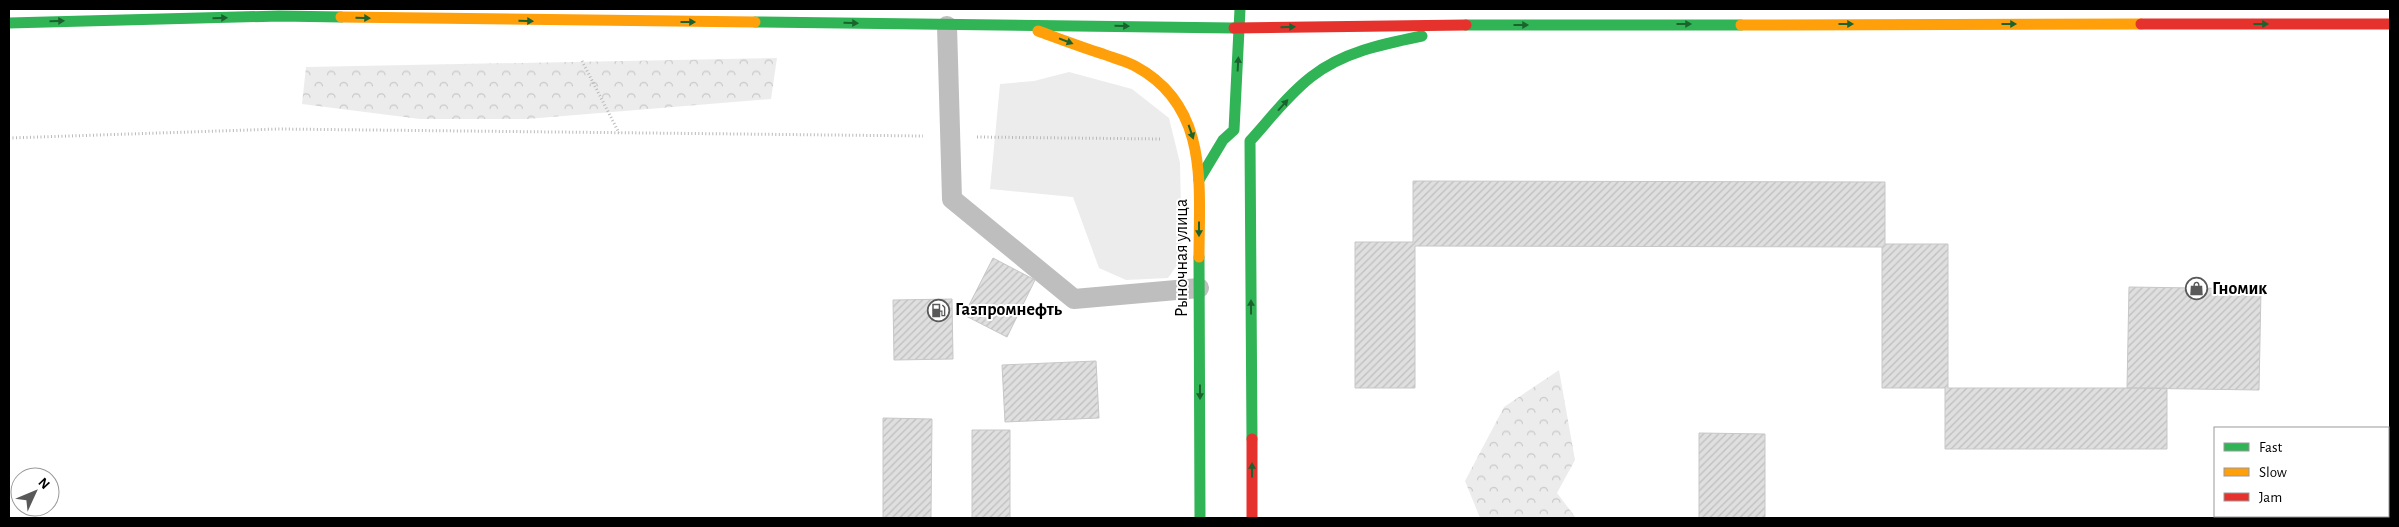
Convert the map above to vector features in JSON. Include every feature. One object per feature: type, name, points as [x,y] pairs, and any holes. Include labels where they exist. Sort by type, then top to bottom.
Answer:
[{"type":"main road","points":[[1240,9],[1234,130],[1250,141]]},
{"type":"main road","points":[[2211,9],[2212,25]]},
{"type":"main road","points":[[9,22],[279,16],[582,22],[789,22],[947,26],[1020,24],[1239,28],[1472,25],[2390,24]]},
{"type":"main road","points":[[1020,24],[1135,66],[1161,84],[1172,95],[1186,117],[1196,147],[1199,180]]},
{"type":"main road","points":[[1252,518],[1250,141],[1302,84],[1334,61],[1402,40],[1472,25]]},
{"type":"main road","name":"Рыночная улица","points":[[1200,518],[1199,180],[1223,140],[1234,130]]},
{"type":"lane","points":[[947,26],[952,199],[1074,299],[1199,288]]},
{"type":"path","points":[[582,61],[619,133]]},
{"type":"path","points":[[9,138],[279,129],[1166,139]]},
{"type":"green space","points":[[777,58],[771,99],[527,119],[420,119],[302,104],[306,67]]},
{"type":"green space","points":[[1069,72],[1132,89],[1169,118],[1180,163],[1182,258],[1168,278],[1126,280],[1099,268],[1073,197],[990,189],[1000,84],[1034,81]]},
{"type":"green space","points":[[1559,370],[1575,460],[1557,493],[1576,518],[1480,518],[1465,481],[1504,407]]},
{"type":"building","points":[[1413,181],[1885,182],[1885,244],[1948,244],[1948,388],[2167,388],[2167,449],[1945,449],[1945,388],[1882,388],[1882,247],[1415,246],[1415,388],[1355,388],[1355,242],[1413,242]]},
{"type":"building","points":[[993,258],[1035,280],[1007,337],[964,315]]},
{"type":"building","points":[[2129,287],[2261,289],[2259,390],[2127,388]]},
{"type":"building","points":[[952,299],[953,359],[894,360],[893,300]]},
{"type":"building","points":[[1096,361],[1099,418],[1005,422],[1002,365]]},
{"type":"building","points":[[883,418],[932,419],[931,518],[883,518]]},
{"type":"building","points":[[972,430],[1010,430],[1010,518],[972,518]]},
{"type":"building","points":[[1699,433],[1765,434],[1765,518],[1699,518]]},
{"type":"traffic: fast","points":[[1199,180],[1223,140],[1234,130],[1240,9]]},
{"type":"traffic: fast","points":[[9,23],[279,16],[341,17]]},
{"type":"traffic: fast","points":[[755,22],[1234,28]]},
{"type":"traffic: fast","points":[[1466,25],[1741,25]]},
{"type":"traffic: fast","points":[[1250,141],[1279,108],[1323,68],[1364,50],[1422,36]]},
{"type":"traffic: fast","points":[[1250,141],[1252,439]]},
{"type":"traffic: fast","points":[[1199,257],[1200,518]]},
{"type":"traffic: slow","points":[[341,17],[755,22]]},
{"type":"traffic: slow","points":[[1741,25],[2141,24]]},
{"type":"traffic: slow","points":[[1038,31],[1135,66],[1159,83],[1177,103],[1188,125],[1195,150],[1199,176],[1199,257]]},
{"type":"traffic: jam","points":[[2141,24],[2390,24]]},
{"type":"traffic: jam","points":[[1234,28],[1466,25]]},
{"type":"traffic: jam","points":[[1252,439],[1252,518]]},
{"type":"place","name":"Гномик","points":[[2196,289]]},
{"type":"place","name":"Газпромнефть","points":[[939,310]]}]
